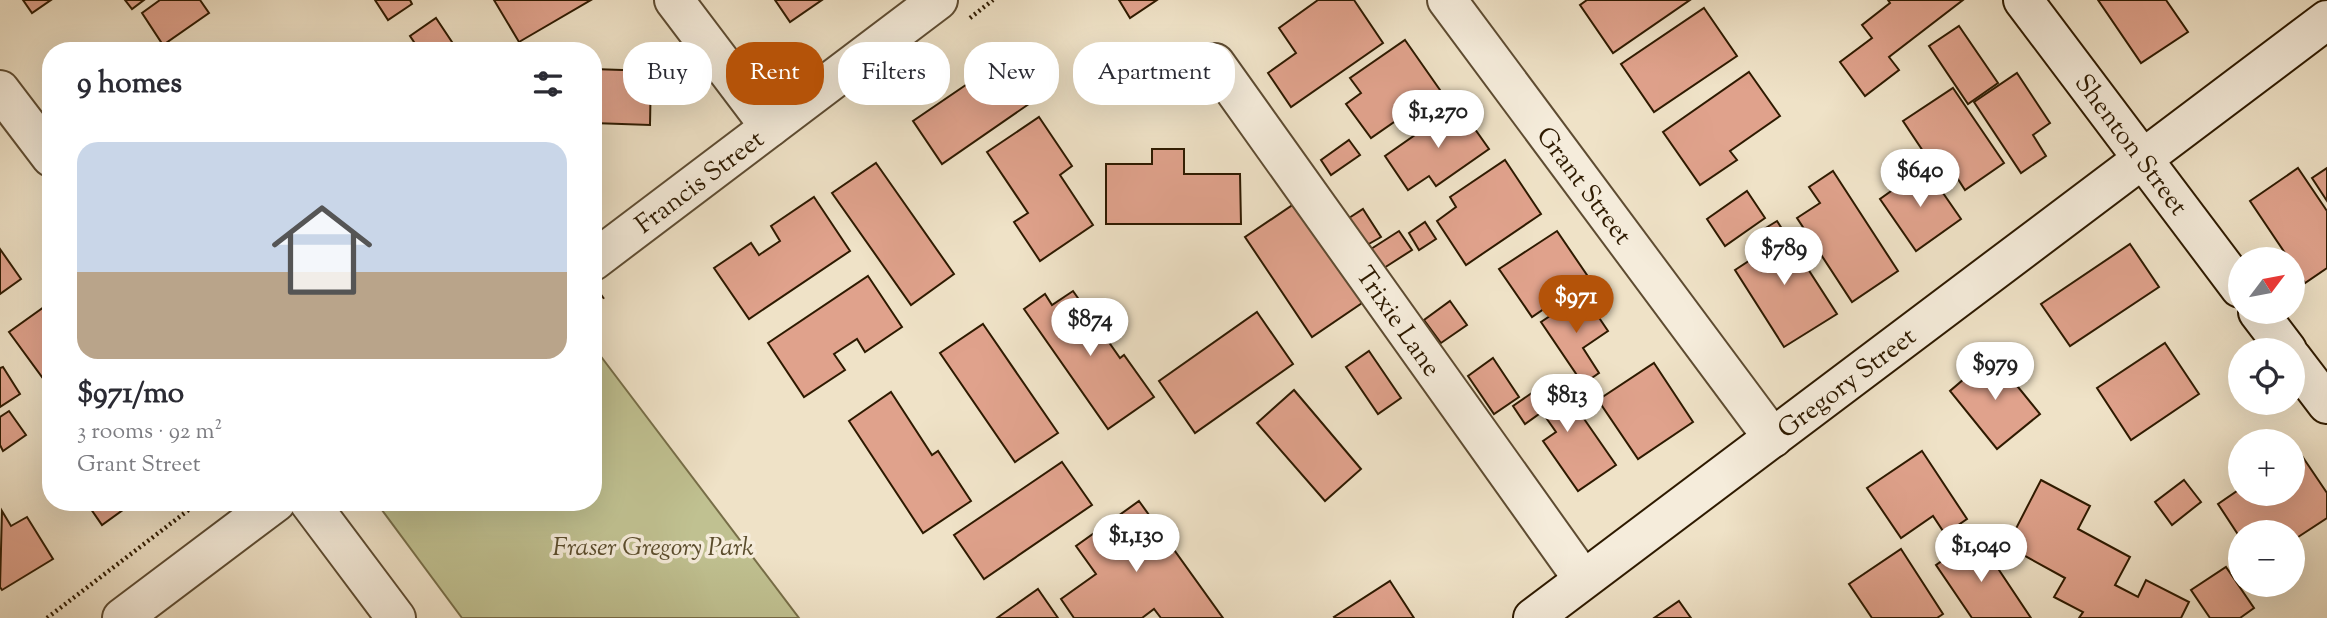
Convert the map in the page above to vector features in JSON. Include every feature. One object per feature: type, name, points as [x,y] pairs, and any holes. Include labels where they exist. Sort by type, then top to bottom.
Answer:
[{"type":"street","points":[[674,0],[770,127]]},
{"type":"street","name":"Francis Street","points":[[602,254],[938,0]]},
{"type":"street","name":"Grant Street","points":[[1447,0],[1773,438]]},
{"type":"street","name":"Shenton Street","points":[[2023,0],[2228,272]]},
{"type":"street","name":"Gregory Street","points":[[1533,618],[2327,19]]},
{"type":"street","points":[[0,90],[42,146]]},
{"type":"street","name":"Trixie Lane","points":[[1235,91],[1583,579]]},
{"type":"street","points":[[2267,324],[2278,338]]},
{"type":"street","points":[[2305,375],[2327,404]]},
{"type":"street","points":[[122,618],[264,511]]},
{"type":"street","points":[[316,511],[396,618]]},
{"type":"path","points":[[47,618],[187,511]]},
{"type":"green space","name":"Fraser Gregory Park","points":[[602,358],[799,618],[462,618],[383,511],[602,511]]},
{"type":"building","points":[[23,0],[51,0],[32,13]]},
{"type":"building","points":[[125,0],[144,0],[132,9]]},
{"type":"building","points":[[160,0],[200,0],[209,13],[167,42],[161,42],[142,13]]},
{"type":"building","points":[[375,0],[410,0],[412,4],[388,20]]},
{"type":"building","points":[[494,0],[591,0],[519,42]]},
{"type":"building","points":[[775,0],[822,0],[790,22]]},
{"type":"building","points":[[1119,0],[1157,0],[1130,18]]},
{"type":"building","points":[[1318,0],[1354,0],[1383,43],[1291,107],[1268,73],[1296,53],[1279,28]]},
{"type":"building","points":[[1587,0],[1690,0],[1613,53],[1580,5]]},
{"type":"building","points":[[1888,0],[1963,0],[1889,57],[1899,70],[1865,96],[1840,62],[1872,38],[1862,25],[1890,3]]},
{"type":"building","points":[[2098,0],[2166,0],[2188,32],[2141,63]]},
{"type":"building","points":[[1704,8],[1737,56],[1654,112],[1621,64]]},
{"type":"building","points":[[436,18],[452,42],[414,42],[410,36]]},
{"type":"building","points":[[1959,26],[1998,83],[1968,104],[1929,46]]},
{"type":"building","points":[[1405,40],[1440,90],[1371,138],[1346,104],[1361,93],[1350,78]]},
{"type":"building","points":[[602,69],[623,70],[623,105],[650,105],[650,125],[602,123]]},
{"type":"building","points":[[1749,72],[1780,116],[1730,151],[1737,160],[1700,185],[1663,132]]},
{"type":"building","points":[[2017,73],[2050,123],[2033,135],[2046,156],[2021,173],[1974,102]]},
{"type":"building","points":[[964,86],[964,105],[1027,105],[942,164],[913,121],[936,105],[950,105],[950,96]]},
{"type":"building","points":[[1953,88],[2004,163],[1965,190],[1954,173],[1943,181],[1903,121]]},
{"type":"building","points":[[1458,105],[1489,149],[1436,186],[1429,176],[1408,190],[1385,156]]},
{"type":"building","points":[[1039,117],[1072,166],[1060,175],[1093,225],[1040,261],[1014,222],[1028,213],[987,152]]},
{"type":"building","points":[[1349,140],[1360,155],[1331,175],[1321,160]]},
{"type":"building","points":[[1152,149],[1184,149],[1184,174],[1240,174],[1241,224],[1106,224],[1106,164],[1152,164]]},
{"type":"building","points":[[1505,160],[1541,214],[1466,265],[1437,221],[1456,207],[1450,197]]},
{"type":"building","points":[[876,163],[954,274],[911,305],[832,193]]},
{"type":"building","points":[[1925,167],[1961,219],[1916,251],[1880,199]]},
{"type":"building","points":[[2298,168],[2327,211],[2327,268],[2305,283],[2305,247],[2281,247],[2250,201]]},
{"type":"building","points":[[2327,168],[2327,201],[2312,178]]},
{"type":"building","points":[[1833,171],[1898,271],[1852,302],[1797,218],[1820,203],[1809,187]]},
{"type":"building","points":[[1747,191],[1765,218],[1725,246],[1707,219]]},
{"type":"building","points":[[814,197],[850,251],[749,319],[714,268],[751,243],[759,255],[780,241],[771,226]]},
{"type":"building","points":[[1297,202],[1365,301],[1312,337],[1245,237]]},
{"type":"building","points":[[1363,209],[1381,237],[1367,245],[1349,218]]},
{"type":"building","points":[[1777,221],[1837,314],[1784,347],[1735,270],[1761,253],[1751,237]]},
{"type":"building","points":[[1425,222],[1436,239],[1419,250],[1409,233]]},
{"type":"building","points":[[1399,231],[1412,250],[1384,268],[1371,249]]},
{"type":"building","points":[[1557,231],[1589,278],[1532,317],[1499,269]]},
{"type":"building","points":[[2130,244],[2159,287],[2070,346],[2041,304]]},
{"type":"building","points":[[0,249],[21,279],[0,294]]},
{"type":"building","points":[[868,276],[902,327],[865,352],[857,339],[834,354],[845,370],[804,397],[768,343]]},
{"type":"building","points":[[1073,291],[1120,358],[1124,355],[1154,397],[1108,429],[1024,309],[1045,294],[1052,305]]},
{"type":"building","points":[[1583,294],[1608,331],[1583,348],[1599,373],[1583,384],[1541,322]]},
{"type":"building","points":[[1450,301],[1467,325],[1441,343],[1424,320]]},
{"type":"building","points":[[42,308],[42,377],[9,332]]},
{"type":"building","points":[[1257,312],[1293,364],[1195,433],[1159,381]]},
{"type":"building","points":[[983,324],[1058,433],[1015,462],[940,353]]},
{"type":"building","points":[[2165,343],[2199,394],[2131,440],[2097,388]]},
{"type":"building","points":[[1369,351],[1401,398],[1378,414],[1346,367]]},
{"type":"building","points":[[1992,355],[2040,414],[1997,449],[1950,391]]},
{"type":"building","points":[[1493,358],[1519,397],[1494,414],[1468,376]]},
{"type":"building","points":[[1654,363],[1693,422],[1638,459],[1598,400]]},
{"type":"building","points":[[3,367],[20,394],[0,407],[0,368]]},
{"type":"building","points":[[1555,377],[1616,465],[1578,491],[1543,441],[1556,432],[1542,412],[1525,424],[1513,406]]},
{"type":"building","points":[[1294,390],[1361,469],[1325,501],[1257,423]]},
{"type":"building","points":[[891,392],[932,455],[938,451],[971,501],[923,533],[849,421]]},
{"type":"building","points":[[9,411],[26,435],[3,451],[0,445],[0,417]]},
{"type":"building","points":[[1922,451],[1967,519],[1945,534],[1933,516],[1901,538],[1867,488]]},
{"type":"building","points":[[2305,460],[2327,493],[2327,518],[2305,532],[2305,520],[2228,520],[2218,504],[2228,497],[2228,506],[2305,506]]},
{"type":"building","points":[[1062,462],[1092,505],[984,579],[954,535]]},
{"type":"building","points":[[2041,480],[2090,506],[2078,529],[2130,557],[2115,585],[2138,597],[2146,580],[2189,602],[2181,618],[2079,618],[2083,612],[2054,597],[2065,578],[2007,546]]},
{"type":"building","points":[[2184,480],[2201,502],[2172,525],[2155,502]]},
{"type":"building","points":[[1139,501],[1223,618],[1161,618],[1154,609],[1142,618],[1074,618],[1061,599],[1096,574],[1076,546]]},
{"type":"building","points":[[2,511],[11,526],[27,517],[53,559],[2,590],[0,587]]},
{"type":"building","points":[[92,511],[121,511],[102,525]]},
{"type":"building","points":[[1977,537],[2031,618],[1972,618],[1936,565]]},
{"type":"building","points":[[1901,549],[1943,614],[1937,618],[1872,618],[1849,584]]},
{"type":"building","points":[[2226,567],[2228,597],[2246,597],[2254,608],[2240,618],[2210,618],[2191,590]]},
{"type":"building","points":[[1390,581],[1414,618],[1334,617]]},
{"type":"building","points":[[1038,589],[1058,618],[997,618]]},
{"type":"building","points":[[1679,601],[1691,618],[1654,618]]}]
